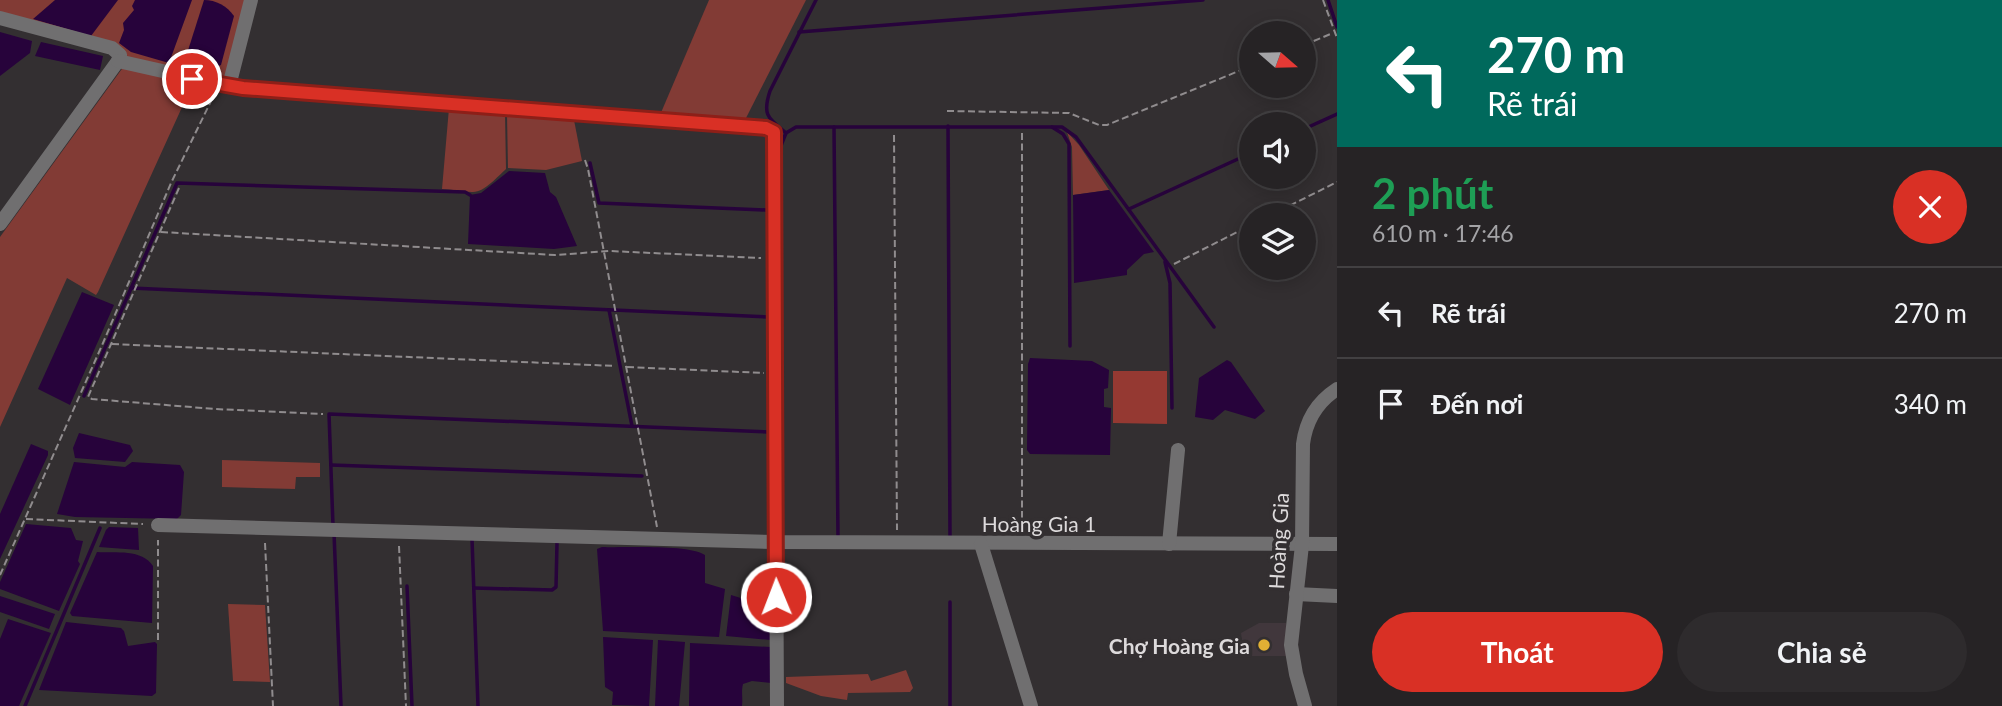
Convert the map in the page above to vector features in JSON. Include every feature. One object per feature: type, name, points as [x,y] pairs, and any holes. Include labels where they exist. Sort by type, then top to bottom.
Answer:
[{"type":"street","points":[[224,86],[251,0]]},
{"type":"street","points":[[0,18],[112,48],[120,55],[0,224]]},
{"type":"street","points":[[118,61],[224,86],[766,128],[774,132],[777,706]]},
{"type":"street","name":"Hoàng Gia","points":[[1305,706],[1291,645],[1302,545],[1304,439],[1316,407],[1337,389]]},
{"type":"street","points":[[1169,544],[1178,450]]},
{"type":"street","name":"Hoàng Gia 1","points":[[158,525],[775,542],[1337,544]]},
{"type":"street","points":[[981,544],[1031,706]]},
{"type":"street","points":[[1296,594],[1337,596]]},
{"type":"path","points":[[1323,0],[1337,38]]},
{"type":"path","points":[[1316,40],[1334,33]]},
{"type":"path","points":[[947,111],[1069,113],[1099,125],[1107,125],[1239,71]]},
{"type":"path","points":[[0,575],[171,183],[224,86]]},
{"type":"path","points":[[1021,133],[1022,544]]},
{"type":"path","points":[[894,135],[897,543]]},
{"type":"path","points":[[585,160],[589,169],[660,539]]},
{"type":"path","points":[[1295,203],[1337,182]]},
{"type":"path","points":[[179,188],[88,397],[215,410],[323,414]]},
{"type":"path","points":[[1174,264],[1239,231]]},
{"type":"path","points":[[161,232],[555,255],[604,252],[775,258]]},
{"type":"path","points":[[112,344],[615,366]]},
{"type":"path","points":[[627,367],[775,374]]},
{"type":"path","points":[[25,519],[158,525],[158,640]]},
{"type":"path","points":[[265,528],[274,706]]},
{"type":"path","points":[[398,531],[406,706]]},
{"type":"shaded area","points":[[0,0],[247,0],[227,78],[223,81],[129,59],[0,15]]},
{"type":"shaded area","points":[[55,0],[118,0],[91,36],[33,19]]},
{"type":"shaded area","points":[[135,0],[192,0],[169,63],[131,52],[119,43],[124,30],[123,23],[134,10],[132,6]]},
{"type":"shaded area","points":[[204,0],[221,4],[234,16],[221,65],[214,68],[184,63]]},
{"type":"shaded area","points":[[709,0],[806,0],[745,120],[660,115]]},
{"type":"shaded area","points":[[0,32],[32,41],[30,53],[0,76]]},
{"type":"shaded area","points":[[41,42],[103,56],[100,70],[35,56]]},
{"type":"shaded area","points":[[124,66],[193,83],[98,292],[96,295],[67,278],[0,427],[0,237]]},
{"type":"shaded area","points":[[449,108],[505,113],[506,169],[477,192],[442,189]]},
{"type":"shaded area","points":[[507,115],[574,120],[582,161],[546,170],[508,168]]},
{"type":"shaded area","points":[[1067,132],[1109,190],[1073,195],[1072,147]]},
{"type":"shaded area","points":[[509,171],[545,173],[550,192],[556,197],[577,246],[554,249],[468,244],[470,195],[481,193]]},
{"type":"shaded area","points":[[1109,190],[1154,252],[1144,254],[1127,270],[1127,275],[1074,283],[1073,195]]},
{"type":"shaded area","points":[[82,292],[114,305],[70,405],[38,389]]},
{"type":"shaded area","points":[[1030,358],[1092,361],[1109,370],[1108,388],[1104,389],[1104,407],[1111,408],[1110,455],[1030,454],[1027,450]]},
{"type":"shaded area","points":[[1227,360],[1265,411],[1255,419],[1225,410],[1213,420],[1195,417],[1199,378]]},
{"type":"shaded area","points":[[1113,371],[1167,371],[1167,424],[1113,423]]},
{"type":"shaded area","points":[[79,433],[130,445],[133,451],[125,462],[75,458],[73,448]]},
{"type":"shaded area","points":[[31,444],[48,451],[48,455],[0,559],[0,514]]},
{"type":"shaded area","points":[[222,460],[320,463],[320,477],[296,477],[295,489],[222,487]]},
{"type":"shaded area","points":[[74,462],[125,467],[132,462],[180,465],[184,472],[181,515],[177,519],[75,517],[57,514]]},
{"type":"shaded area","points":[[26,524],[71,528],[76,540],[83,541],[78,561],[80,564],[59,611],[0,589],[0,582]]},
{"type":"shaded area","points":[[109,527],[138,528],[139,550],[99,547]]},
{"type":"shaded area","points":[[597,549],[685,549],[705,555],[705,583],[725,589],[719,637],[603,631]]},
{"type":"shaded area","points":[[97,552],[135,554],[153,566],[152,623],[72,616],[70,613]]},
{"type":"shaded area","points":[[731,595],[744,599],[771,598],[771,640],[726,636]]},
{"type":"shaded area","points":[[0,596],[55,614],[49,629],[0,612]]},
{"type":"shaded area","points":[[228,604],[265,605],[270,682],[233,681]]},
{"type":"shaded area","points":[[8,619],[51,633],[19,706],[0,706],[0,639]]},
{"type":"shaded area","points":[[66,622],[121,628],[128,646],[155,642],[156,693],[152,696],[39,690]]},
{"type":"shaded area","name":"Chợ Hoàng Gia","points":[[1259,623],[1286,623],[1286,656],[1244,656],[1241,633]]},
{"type":"shaded area","points":[[603,637],[653,640],[649,706],[612,705],[613,692],[605,687]]},
{"type":"shaded area","points":[[658,640],[685,642],[679,706],[655,706]]},
{"type":"shaded area","points":[[690,643],[771,647],[771,683],[752,681],[743,684],[742,706],[689,706]]},
{"type":"shaded area","points":[[906,670],[913,688],[910,692],[848,693],[847,700],[821,696],[786,683],[786,677],[868,674],[871,681]]},
{"type":"waterway","points":[[786,133],[768,115],[768,99],[816,0]]},
{"type":"waterway","points":[[799,32],[1203,0]]},
{"type":"waterway","points":[[1328,0],[1337,27]]},
{"type":"waterway","points":[[1316,124],[1337,114]]},
{"type":"waterway","points":[[948,126],[950,537]]},
{"type":"waterway","points":[[780,148],[786,133],[796,127],[1062,127],[1076,137],[1214,327]]},
{"type":"waterway","points":[[834,127],[838,537]]},
{"type":"waterway","points":[[1052,127],[1063,134],[1069,144],[1070,346]]},
{"type":"waterway","points":[[1129,209],[1239,159]]},
{"type":"waterway","points":[[590,163],[599,203],[770,212]]},
{"type":"waterway","points":[[84,396],[177,183],[465,192],[470,195]]},
{"type":"waterway","points":[[1165,262],[1170,283],[1172,408]]},
{"type":"waterway","points":[[131,288],[769,317]]},
{"type":"waterway","points":[[609,310],[632,426]]},
{"type":"waterway","points":[[333,526],[329,414],[769,432]]},
{"type":"waterway","points":[[331,465],[642,476]]},
{"type":"waterway","points":[[769,485],[769,532]]},
{"type":"waterway","points":[[25,706],[100,528]]},
{"type":"waterway","points":[[334,533],[341,706]]},
{"type":"waterway","points":[[472,539],[478,706]]},
{"type":"waterway","points":[[474,588],[552,590],[556,587],[557,543]]},
{"type":"waterway","points":[[407,586],[412,706]]},
{"type":"waterway","points":[[950,602],[950,706]]},
{"type":"place","name":"Chợ Hoàng Gia","points":[[1264,645]]},
{"type":"route","points":[[192,79],[243,88],[766,128],[774,132],[776,597]]}]
